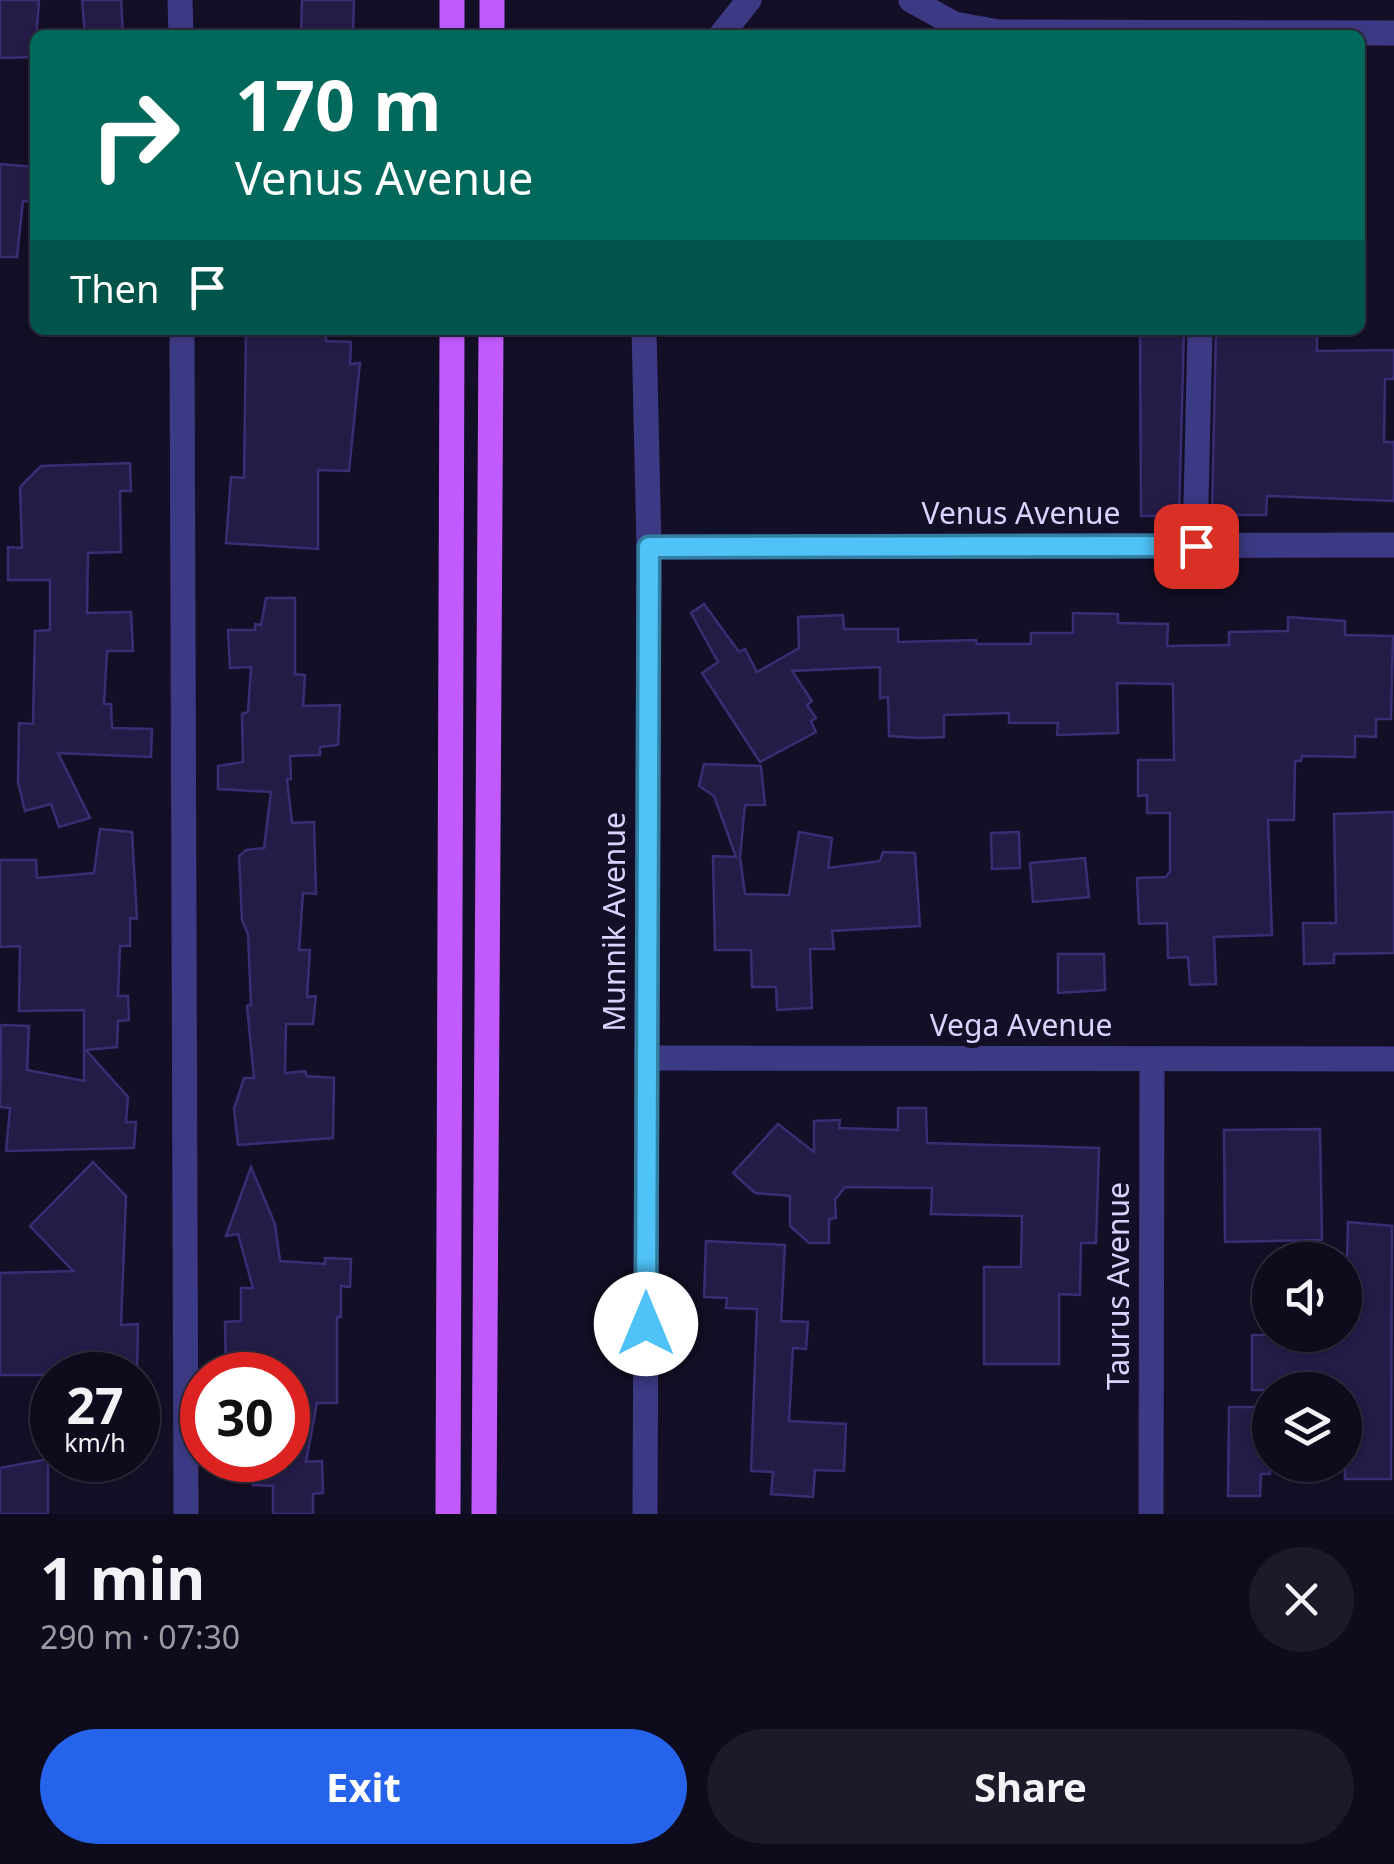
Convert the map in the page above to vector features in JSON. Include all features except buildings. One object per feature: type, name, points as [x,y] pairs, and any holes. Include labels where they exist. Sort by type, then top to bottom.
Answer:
[{"type":"main road","points":[[452,0],[452,30]]},
{"type":"main road","points":[[492,0],[492,30]]},
{"type":"main road","points":[[448,1514],[452,335]]},
{"type":"main road","points":[[484,1514],[491,335]]},
{"type":"street","points":[[180,0],[180,30]]},
{"type":"street","points":[[725,30],[749,0]]},
{"type":"street","points":[[910,0],[954,24],[988,30]]},
{"type":"street","points":[[1365,32],[1394,32]]},
{"type":"street","points":[[182,335],[186,1514]]},
{"type":"street","name":"Munnik Avenue","points":[[644,335],[649,547],[645,1514]]},
{"type":"street","points":[[1196,546],[1200,335]]},
{"type":"street","name":"Venus Avenue","points":[[649,547],[1394,545]]},
{"type":"street","name":"Vega Avenue","points":[[647,1058],[1394,1059]]},
{"type":"street","name":"Taurus Avenue","points":[[1152,1059],[1152,1514]]},
{"type":"route","points":[[646,1324],[649,547],[1196,546]]}]
